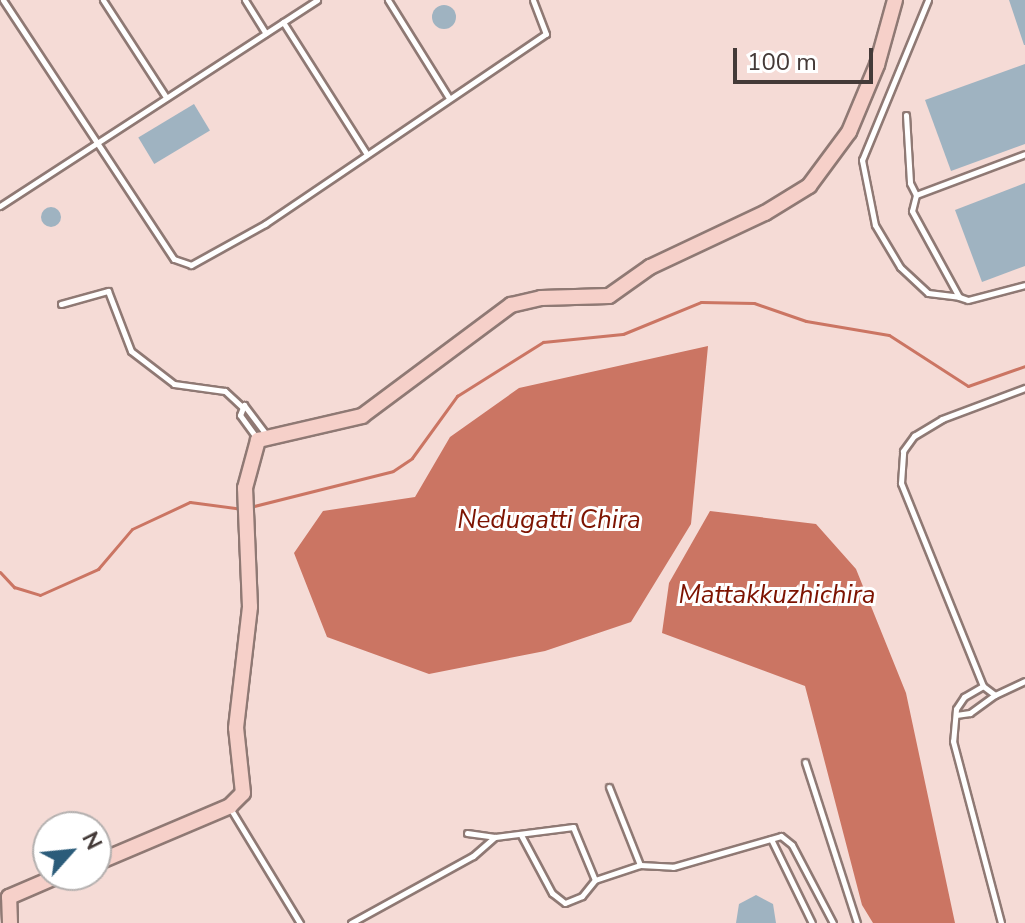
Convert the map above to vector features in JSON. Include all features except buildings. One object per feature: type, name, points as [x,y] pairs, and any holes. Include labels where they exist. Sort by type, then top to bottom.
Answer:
[{"type":"main road","points":[[112,856],[230,806],[244,789],[236,728],[250,607],[246,508],[263,438],[362,416],[511,305],[541,298],[609,296],[650,267],[765,213],[809,186],[849,132],[877,65],[895,0]]},
{"type":"main road","points":[[10,923],[9,897],[32,887]]},
{"type":"lane","points":[[3,0],[174,259],[191,265],[265,224],[546,34],[533,0]]},
{"type":"lane","points":[[103,0],[166,97]]},
{"type":"lane","points":[[245,0],[266,33]]},
{"type":"lane","points":[[0,206],[317,0]]},
{"type":"lane","points":[[388,0],[449,98]]},
{"type":"lane","points":[[928,0],[862,160],[875,225],[900,267],[928,293],[968,300],[1025,285]]},
{"type":"lane","points":[[283,22],[366,153]]},
{"type":"lane","points":[[906,115],[910,183],[916,195],[912,211],[959,297]]},
{"type":"lane","points":[[916,195],[1025,154]]},
{"type":"lane","points":[[61,304],[108,291],[131,351],[174,384],[225,391],[242,407],[248,407],[263,438]]},
{"type":"lane","points":[[995,695],[983,686],[901,483],[903,451],[914,436],[942,419],[1025,388]]},
{"type":"lane","points":[[242,407],[240,415],[263,438]]},
{"type":"lane","points":[[956,715],[970,713],[995,695],[1025,681]]},
{"type":"lane","points":[[983,686],[964,697],[956,715],[953,741],[1001,923]]},
{"type":"lane","points":[[805,762],[857,923]]},
{"type":"lane","points":[[609,787],[640,865]]},
{"type":"lane","points":[[230,806],[300,923]]},
{"type":"lane","points":[[467,833],[495,837],[573,827],[595,880]]},
{"type":"lane","points":[[521,835],[560,902],[576,900],[595,880],[640,865],[673,867],[781,836],[792,845],[833,923]]},
{"type":"lane","points":[[351,923],[473,856],[495,837]]},
{"type":"lane","points":[[771,839],[812,923]]},
{"type":"water","name":"Nedugatti Chira","points":[[708,346],[691,524],[631,622],[545,651],[429,674],[327,637],[294,553],[323,511],[415,497],[450,437],[519,388]]},
{"type":"water","name":"Mattakkuzhichira","points":[[710,511],[816,524],[856,569],[906,693],[955,923],[873,923],[862,905],[805,686],[662,633],[669,583]]},
{"type":"waterway","points":[[250,507],[393,471],[412,458],[457,396],[543,342],[623,334],[701,302],[754,303],[806,321],[889,335],[968,386],[1025,366]]},
{"type":"waterway","points":[[0,572],[14,587],[40,595],[98,569],[132,529],[190,502],[243,509]]}]
